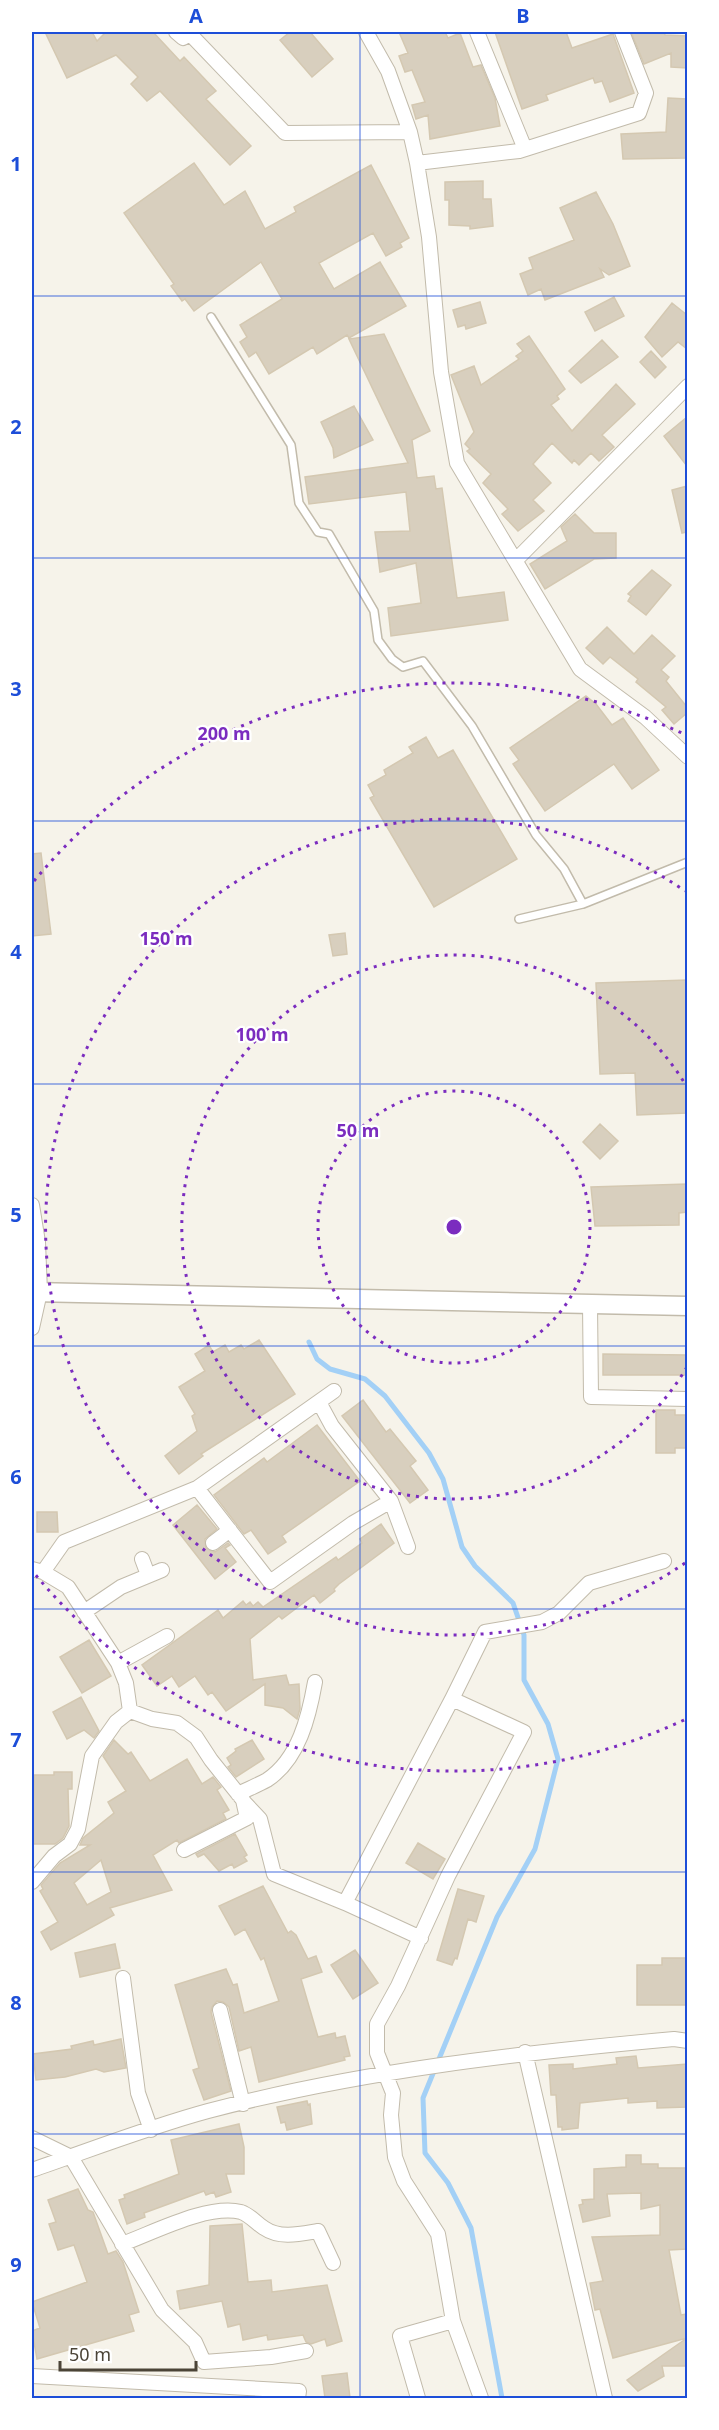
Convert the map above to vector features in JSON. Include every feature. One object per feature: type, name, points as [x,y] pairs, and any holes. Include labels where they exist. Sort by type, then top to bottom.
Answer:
[{"type":"street","points":[[186,32],[285,134],[410,132]]},
{"type":"street","points":[[366,32],[388,71],[410,132],[417,163],[429,237],[441,372],[457,463],[580,669],[645,717],[687,758]]},
{"type":"street","points":[[477,32],[525,149]]},
{"type":"street","points":[[417,163],[525,149],[639,113],[646,93],[622,32]]},
{"type":"street","points":[[516,560],[687,386]]},
{"type":"street","points":[[32,1205],[38,1242],[32,1328]]},
{"type":"street","points":[[36,1292],[687,1306]]},
{"type":"street","points":[[590,1304],[591,1397],[687,1398]]},
{"type":"street","points":[[130,1711],[126,1683],[118,1663],[68,1587],[37,1571],[64,1542],[197,1488],[334,1391]]},
{"type":"street","points":[[319,1402],[332,1426],[391,1502],[408,1547]]},
{"type":"street","points":[[197,1488],[270,1582],[353,1523],[391,1502]]},
{"type":"street","points":[[213,1543],[230,1530]]},
{"type":"street","points":[[142,1559],[148,1575]]},
{"type":"street","points":[[345,1903],[453,1699],[485,1632],[533,1624],[560,1613],[588,1583],[664,1561]]},
{"type":"street","points":[[84,1612],[121,1587],[162,1570]]},
{"type":"street","points":[[118,1663],[167,1636]]},
{"type":"street","points":[[240,1797],[269,1779],[293,1752],[309,1716],[315,1682]]},
{"type":"street","points":[[453,1699],[524,1732],[448,1876],[399,1986],[377,2024],[377,2053],[393,2093],[391,2115],[395,2157],[404,2181],[438,2234],[453,2321],[481,2398]]},
{"type":"street","points":[[130,1711],[152,1719],[177,1723],[196,1737],[211,1760],[260,1819],[274,1874],[421,1938]]},
{"type":"street","points":[[32,1882],[54,1856],[70,1844],[78,1829],[92,1756],[116,1722],[130,1711]]},
{"type":"street","points":[[184,1850],[248,1818],[240,1797]]},
{"type":"street","points":[[123,1978],[138,2093],[151,2130]]},
{"type":"street","points":[[220,2010],[243,2104]]},
{"type":"street","points":[[32,2170],[207,2112],[384,2074],[525,2052],[674,2039],[687,2041]]},
{"type":"street","points":[[525,2052],[605,2398]]},
{"type":"street","points":[[32,2138],[71,2157],[162,2310],[195,2342],[204,2362],[271,2357],[306,2351]]},
{"type":"street","points":[[122,2244],[202,2214],[230,2211],[244,2213],[265,2229],[279,2234],[294,2235],[318,2231],[333,2264]]},
{"type":"street","points":[[418,2398],[400,2336],[453,2321]]},
{"type":"street","points":[[32,2376],[299,2391],[298,2398]]},
{"type":"lane","points":[[211,317],[291,445],[299,502],[318,532],[329,534],[374,610],[378,640],[392,659],[403,667],[423,661],[472,726],[536,835],[564,869],[583,904]]},
{"type":"lane","points":[[519,919],[583,904],[687,861]]},
{"type":"building","points":[[45,32],[92,32],[97,41],[106,32],[153,32],[180,61],[184,57],[216,91],[206,99],[251,146],[230,165],[160,91],[147,101],[131,84],[138,77],[116,55],[67,78]]},
{"type":"building","points":[[290,32],[310,32],[333,59],[312,77],[280,40]]},
{"type":"building","points":[[399,32],[445,32],[448,38],[460,33],[473,67],[481,65],[495,98],[500,126],[430,139],[428,115],[416,119],[412,105],[425,102],[412,70],[405,72],[399,56],[408,53]]},
{"type":"building","points":[[495,32],[566,32],[572,48],[613,34],[634,93],[610,102],[602,81],[595,83],[593,78],[546,95],[548,100],[522,109]]},
{"type":"building","points":[[631,32],[664,32],[665,35],[687,36],[687,68],[671,67],[671,53],[644,64]]},
{"type":"building","points":[[668,98],[687,99],[686,158],[623,159],[621,134],[666,132]]},
{"type":"building","points":[[194,163],[224,205],[245,191],[265,229],[296,212],[294,207],[371,165],[409,238],[400,243],[402,247],[386,256],[373,233],[319,263],[334,289],[380,262],[406,306],[349,338],[347,335],[317,354],[313,347],[269,374],[256,352],[249,357],[240,342],[247,337],[240,325],[282,299],[261,262],[194,311],[185,299],[182,301],[171,286],[174,284],[124,213]]},
{"type":"building","points":[[483,181],[483,199],[491,199],[493,226],[470,229],[470,226],[449,225],[449,200],[445,200],[445,182]]},
{"type":"building","points":[[596,192],[613,224],[630,266],[609,275],[600,269],[604,277],[545,300],[541,289],[528,295],[520,274],[533,269],[529,258],[574,240],[560,208]]},
{"type":"building","points":[[614,297],[624,316],[595,331],[585,312]]},
{"type":"building","points":[[480,302],[486,323],[466,329],[465,325],[458,327],[453,310]]},
{"type":"building","points":[[672,303],[687,315],[687,349],[678,342],[662,357],[645,337]]},
{"type":"building","points":[[384,334],[430,431],[412,440],[417,478],[434,476],[436,489],[442,488],[457,598],[504,592],[508,620],[391,636],[388,608],[421,603],[416,563],[380,572],[375,532],[410,531],[406,492],[309,504],[305,477],[408,463],[349,339]]},
{"type":"building","points":[[529,336],[565,389],[557,396],[559,399],[551,405],[572,431],[616,384],[635,404],[602,435],[614,447],[599,461],[591,453],[579,465],[574,460],[572,463],[552,443],[533,464],[551,483],[533,500],[544,511],[518,531],[502,514],[508,509],[483,483],[491,474],[467,451],[470,449],[465,444],[474,432],[451,375],[474,366],[481,385],[519,359],[516,356],[523,351],[517,344]]},
{"type":"building","points":[[602,340],[618,357],[581,383],[569,371]]},
{"type":"building","points":[[651,351],[666,367],[655,378],[640,362]]},
{"type":"building","points":[[354,406],[373,440],[334,458],[333,448],[321,422]]},
{"type":"building","points":[[687,417],[687,466],[664,436]]},
{"type":"building","points":[[687,486],[687,532],[682,533],[672,490]]},
{"type":"building","points":[[575,514],[594,533],[616,533],[616,558],[594,559],[545,589],[530,564],[567,541],[561,527]]},
{"type":"building","points":[[652,570],[671,585],[646,615],[628,601],[631,596],[628,594]]},
{"type":"building","points":[[607,627],[634,654],[652,635],[675,656],[661,670],[669,677],[666,681],[687,707],[687,713],[674,724],[662,710],[666,707],[636,682],[638,679],[610,657],[603,664],[586,648]]},
{"type":"building","points":[[586,696],[596,704],[612,725],[623,718],[659,770],[632,789],[614,764],[545,811],[513,764],[519,760],[510,748]]},
{"type":"building","points":[[426,737],[438,758],[453,750],[517,859],[434,907],[370,798],[374,796],[368,785],[386,775],[384,770],[413,753],[409,747]]},
{"type":"building","points":[[41,853],[51,934],[32,936],[32,854]]},
{"type":"building","points":[[345,933],[347,954],[333,956],[329,935]]},
{"type":"building","points":[[687,980],[687,1113],[637,1115],[635,1073],[600,1074],[596,983]]},
{"type":"building","points":[[600,1124],[618,1141],[600,1159],[583,1142]]},
{"type":"building","points":[[687,1184],[687,1212],[679,1213],[679,1225],[595,1226],[591,1187]]},
{"type":"building","points":[[259,1340],[295,1394],[201,1454],[203,1456],[179,1474],[165,1456],[197,1431],[192,1416],[195,1414],[179,1387],[205,1371],[195,1354],[209,1345],[213,1352],[225,1345],[229,1352],[241,1345],[244,1349]]},
{"type":"building","points":[[603,1354],[687,1355],[687,1375],[603,1375]]},
{"type":"building","points":[[363,1400],[386,1432],[390,1429],[416,1461],[410,1466],[428,1490],[410,1503],[342,1416]]},
{"type":"building","points":[[656,1410],[675,1410],[675,1415],[687,1415],[687,1448],[675,1448],[675,1453],[656,1453]]},
{"type":"building","points":[[317,1425],[360,1481],[282,1536],[286,1542],[268,1554],[251,1530],[244,1534],[214,1495],[264,1458],[267,1462]]},
{"type":"building","points":[[197,1505],[217,1529],[205,1539],[206,1548],[215,1552],[228,1543],[230,1545],[225,1548],[236,1562],[215,1579],[173,1525]]},
{"type":"building","points":[[37,1512],[57,1512],[58,1532],[37,1532]]},
{"type":"building","points":[[381,1524],[394,1543],[339,1584],[334,1589],[335,1591],[320,1603],[314,1595],[282,1619],[279,1616],[250,1639],[253,1680],[286,1675],[289,1685],[299,1684],[300,1709],[297,1719],[283,1708],[265,1705],[265,1684],[226,1711],[212,1692],[208,1695],[195,1676],[179,1687],[172,1676],[157,1686],[142,1665],[218,1610],[223,1618],[243,1601],[246,1605],[250,1602],[253,1606],[258,1602],[263,1607],[336,1557],[338,1560],[362,1543],[360,1539]]},
{"type":"building","points":[[89,1640],[111,1676],[82,1693],[60,1657]]},
{"type":"building","points":[[81,1697],[99,1731],[94,1738],[84,1730],[67,1739],[53,1712]]},
{"type":"building","points":[[114,1740],[128,1754],[131,1752],[150,1781],[187,1759],[202,1784],[213,1777],[221,1787],[217,1790],[229,1810],[223,1813],[226,1819],[179,1843],[177,1840],[153,1855],[172,1890],[110,1908],[114,1915],[51,1950],[41,1932],[58,1922],[40,1891],[43,1889],[41,1885],[60,1863],[90,1845],[80,1845],[83,1838],[114,1813],[108,1802],[126,1791],[103,1756]],"holes":[[[101,1860],[111,1892],[87,1905],[74,1883]]]},
{"type":"building","points":[[252,1740],[264,1759],[236,1777],[228,1767],[231,1765],[227,1758],[236,1751],[235,1749]]},
{"type":"building","points":[[54,1772],[72,1772],[72,1789],[68,1789],[69,1826],[63,1838],[55,1844],[32,1844],[34,1775],[54,1775]]},
{"type":"building","points":[[235,1834],[247,1855],[244,1857],[247,1861],[234,1868],[232,1864],[219,1871],[204,1854],[198,1857],[196,1854]]},
{"type":"building","points":[[418,1843],[445,1859],[433,1879],[406,1863]]},
{"type":"building","points":[[263,1886],[288,1933],[291,1931],[296,1935],[308,1959],[316,1956],[322,1972],[301,1979],[318,2037],[335,2033],[336,2038],[345,2036],[350,2056],[344,2057],[345,2060],[259,2082],[251,2047],[239,2051],[229,2007],[217,2001],[211,2012],[231,2091],[204,2100],[193,2070],[199,2068],[175,1985],[226,1969],[233,1985],[237,1984],[244,2013],[279,2001],[264,1958],[261,1960],[245,1929],[235,1935],[219,1906]]},
{"type":"building","points":[[458,1889],[484,1896],[476,1922],[468,1919],[457,1959],[455,1958],[452,1965],[437,1960]]},
{"type":"building","points":[[115,1944],[120,1968],[80,1977],[75,1953]]},
{"type":"building","points":[[355,1950],[378,1983],[353,1999],[331,1965]]},
{"type":"building","points":[[662,1958],[687,1958],[687,2005],[637,2005],[637,1965],[662,1965]]},
{"type":"building","points":[[121,2039],[126,2068],[104,2072],[96,2069],[65,2077],[36,2080],[33,2054],[72,2049],[71,2046],[93,2041],[94,2045]]},
{"type":"building","points":[[636,2056],[638,2068],[687,2064],[687,2107],[657,2108],[657,2101],[628,2103],[628,2098],[580,2103],[578,2128],[562,2130],[562,2127],[558,2127],[556,2095],[551,2095],[549,2065],[573,2064],[573,2069],[617,2064],[616,2058]]},
{"type":"building","points":[[307,2101],[308,2105],[310,2104],[312,2124],[287,2130],[285,2122],[281,2123],[277,2107]]},
{"type":"building","points":[[239,2124],[244,2147],[244,2174],[226,2174],[231,2192],[216,2197],[214,2192],[206,2195],[204,2191],[144,2213],[145,2217],[127,2224],[119,2200],[125,2198],[124,2195],[179,2174],[171,2140]]},
{"type":"building","points":[[626,2155],[641,2155],[641,2164],[658,2164],[658,2168],[687,2168],[687,2249],[669,2250],[681,2315],[687,2314],[687,2338],[613,2358],[600,2309],[595,2310],[590,2283],[603,2281],[592,2237],[660,2235],[660,2205],[641,2209],[641,2193],[607,2194],[610,2216],[583,2222],[579,2205],[583,2204],[582,2200],[594,2199],[594,2169],[626,2167]]},
{"type":"building","points":[[78,2189],[88,2210],[93,2212],[108,2254],[116,2251],[123,2262],[139,2312],[129,2315],[134,2331],[37,2359],[32,2331],[40,2328],[32,2302],[87,2282],[74,2245],[58,2250],[49,2224],[56,2222],[48,2200]]},
{"type":"building","points":[[242,2224],[248,2282],[271,2280],[272,2292],[327,2285],[342,2341],[327,2346],[325,2339],[311,2344],[306,2342],[303,2335],[268,2340],[267,2335],[243,2340],[240,2324],[228,2327],[222,2301],[180,2309],[177,2291],[209,2285],[210,2226]]},
{"type":"building","points":[[687,2338],[687,2366],[662,2366],[664,2376],[638,2391],[627,2380]]},
{"type":"building","points":[[347,2373],[350,2398],[325,2398],[322,2376]]},
{"type":"waterway","points":[[309,1342],[317,1359],[330,1369],[365,1379],[385,1396],[429,1453],[443,1479],[462,1547],[475,1566],[513,1603],[524,1635],[524,1680],[548,1724],[558,1759],[535,1849],[497,1917],[423,2098],[425,2153],[448,2183],[471,2228],[502,2398]]}]
